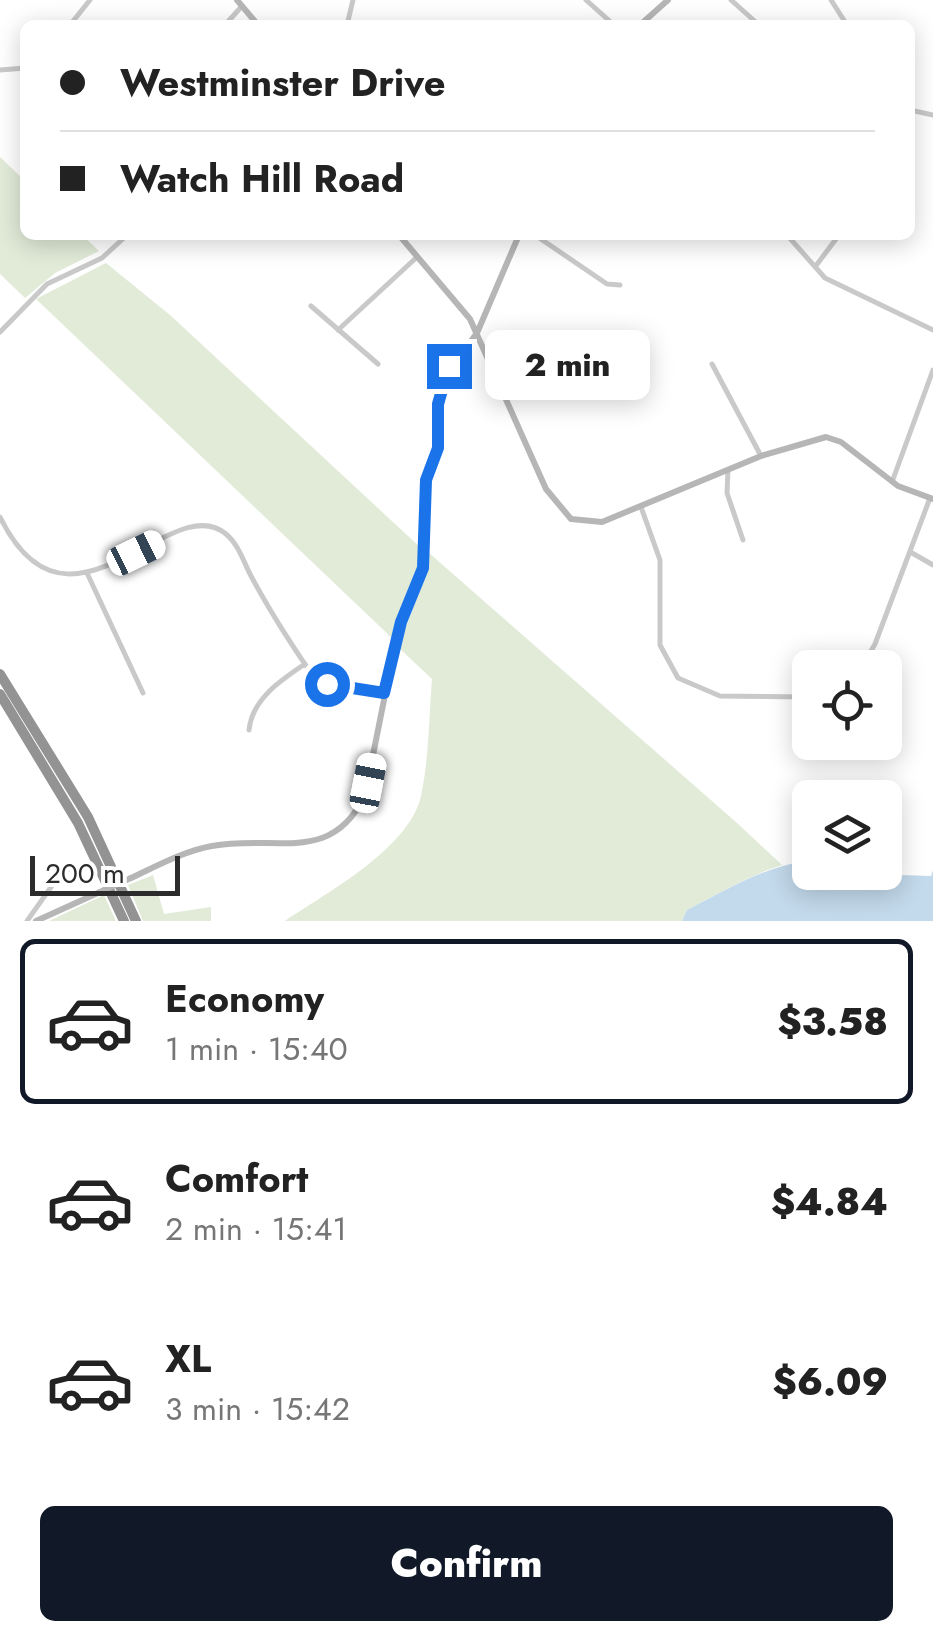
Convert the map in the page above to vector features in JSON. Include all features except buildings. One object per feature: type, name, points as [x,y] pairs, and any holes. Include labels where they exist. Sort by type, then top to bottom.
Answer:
[{"type":"highway","points":[[0,674],[88,817],[136,921]]},
{"type":"highway","points":[[0,694],[78,822],[124,921]]},
{"type":"street","points":[[74,20],[90,0]]},
{"type":"street","points":[[586,0],[608,20]]},
{"type":"street","points":[[646,20],[668,0]]},
{"type":"street","points":[[732,0],[754,20]]},
{"type":"street","points":[[0,332],[48,284],[102,258],[122,240]]},
{"type":"street","points":[[403,240],[477,333],[546,489],[571,519],[587,523],[641,507],[760,456],[811,439],[834,438],[892,482],[931,499],[872,650]]},
{"type":"street","points":[[36,921],[204,847],[311,842],[340,832],[365,795],[401,622],[423,568],[426,480],[438,448],[442,378],[477,333],[517,240]]},
{"type":"street","points":[[542,240],[607,284],[620,285]]},
{"type":"street","points":[[792,240],[842,288],[933,330]]},
{"type":"street","points":[[815,266],[835,240]]},
{"type":"street","points":[[338,330],[417,257]]},
{"type":"street","points":[[311,306],[378,364]]},
{"type":"street","points":[[712,364],[760,456]]},
{"type":"street","points":[[892,482],[933,370]]},
{"type":"street","points":[[728,470],[727,493],[743,540]]},
{"type":"street","points":[[641,507],[660,560],[660,646],[678,678],[720,696],[792,697]]},
{"type":"street","points":[[0,517],[20,548],[37,562],[62,572],[87,572],[118,562],[182,528],[214,528],[240,551],[305,664],[327,684],[384,693]]},
{"type":"street","points":[[912,553],[933,566]]},
{"type":"street","points":[[87,572],[143,693]]},
{"type":"street","points":[[249,730],[251,718],[272,688],[305,664]]},
{"type":"street","points":[[26,921],[60,873],[71,868]]},
{"type":"green space","points":[[0,157],[20,176],[20,240],[87,240],[99,251],[55,273],[25,298],[0,274]]},
{"type":"green space","points":[[106,263],[170,315],[422,549],[416,583],[393,639],[36,299]]},
{"type":"green space","points":[[428,552],[782,865],[687,910],[682,921],[285,921],[384,851],[413,815],[421,796],[432,679],[398,647],[423,583]]},
{"type":"green space","points":[[153,875],[164,914],[211,907],[211,921],[143,921],[128,885]]},
{"type":"green space","points":[[104,895],[116,921],[49,921]]},
{"type":"water","points":[[792,864],[792,890],[902,890],[902,875],[931,876],[933,870],[933,921],[682,921],[687,910]]},
{"type":"route","points":[[327,684],[384,693],[401,622],[423,568],[424,495],[430,464],[438,448],[438,404],[442,378],[449,366]]}]
